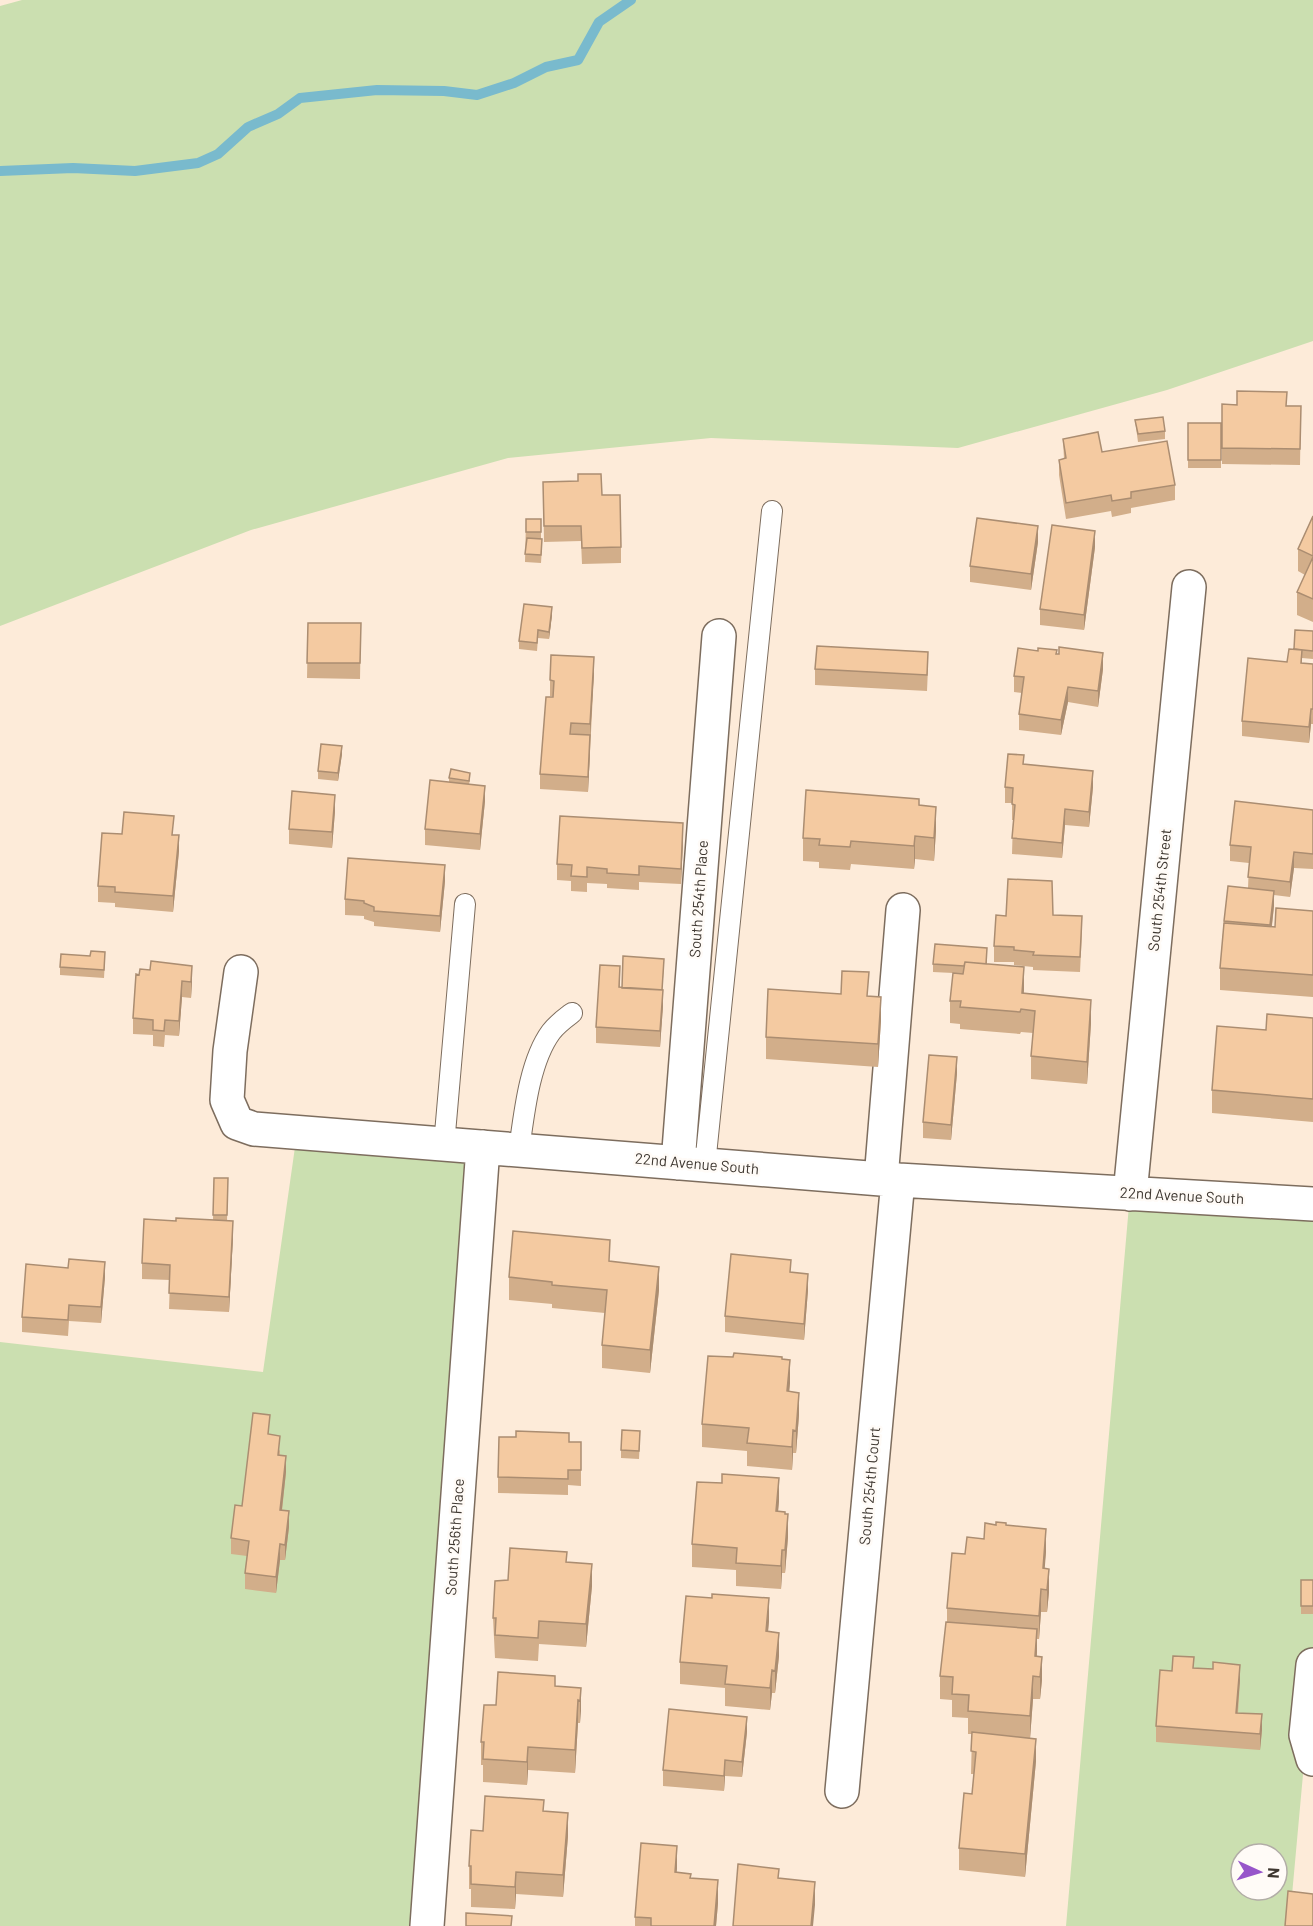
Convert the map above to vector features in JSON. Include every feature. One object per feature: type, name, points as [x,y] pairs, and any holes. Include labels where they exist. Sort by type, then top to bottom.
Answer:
[{"type":"street","name":"South 254th Street","points":[[1130,1194],[1189,587]]},
{"type":"street","name":"South 254th Place","points":[[692,1164],[719,636]]},
{"type":"street","points":[[890,1180],[903,910]]},
{"type":"street","name":"22nd Avenue South","points":[[241,972],[230,1051],[227,1100],[237,1123],[254,1129],[890,1180],[1313,1204]]},
{"type":"street","name":"South 256th Place","points":[[427,1926],[483,1148]]},
{"type":"street","name":"South 254th Court","points":[[842,1791],[890,1180]]},
{"type":"street","points":[[1313,1665],[1306,1736],[1313,1759]]},
{"type":"lane","points":[[692,1164],[772,511]]},
{"type":"lane","points":[[444,1145],[465,904]]},
{"type":"lane","points":[[519,1150],[530,1081],[544,1045],[558,1024],[572,1012]]},
{"type":"green space","points":[[22,0],[1313,0],[1313,341],[1167,390],[958,448],[711,438],[508,458],[251,530],[0,626],[0,6]]},
{"type":"green space","points":[[297,1133],[483,1147],[427,1926],[0,1926],[0,1342],[263,1372]]},
{"type":"green space","points":[[1130,1194],[1313,1204],[1313,1665],[1291,1926],[1066,1926]]},
{"type":"building","points":[[1237,391],[1287,392],[1286,406],[1301,406],[1300,449],[1222,448],[1222,404],[1237,405]]},
{"type":"building","points":[[1163,417],[1165,431],[1138,434],[1135,420]]},
{"type":"building","points":[[1188,423],[1221,423],[1221,460],[1188,460]]},
{"type":"building","points":[[1098,432],[1102,452],[1167,441],[1175,485],[1131,492],[1131,498],[1112,501],[1111,495],[1066,503],[1059,460],[1066,458],[1063,439]]},
{"type":"building","points":[[578,474],[601,474],[602,495],[620,495],[621,547],[582,548],[581,526],[544,526],[543,482],[578,481]]},
{"type":"building","points":[[1313,516],[1313,556],[1298,549]]},
{"type":"building","points":[[977,518],[1038,526],[1031,574],[970,566]]},
{"type":"building","points":[[526,519],[541,519],[541,532],[526,532]]},
{"type":"building","points":[[1052,525],[1095,531],[1084,615],[1040,609]]},
{"type":"building","points":[[527,538],[542,539],[541,555],[525,554]]},
{"type":"building","points":[[1313,557],[1313,599],[1297,592]]},
{"type":"building","points":[[524,604],[552,607],[549,632],[538,630],[537,643],[519,641]]},
{"type":"building","points":[[308,623],[361,623],[360,663],[307,663]]},
{"type":"building","points":[[1295,630],[1313,631],[1313,651],[1294,649]]},
{"type":"building","points":[[817,646],[928,652],[927,675],[815,669]]},
{"type":"building","points":[[1059,647],[1103,653],[1098,691],[1068,687],[1061,720],[1019,714],[1024,677],[1014,676],[1018,648],[1038,651],[1038,648],[1057,650],[1056,654],[1059,654]]},
{"type":"building","points":[[1289,649],[1302,650],[1301,663],[1313,664],[1313,709],[1311,709],[1309,727],[1242,721],[1248,658],[1287,662]]},
{"type":"building","points":[[551,655],[594,657],[590,724],[571,723],[570,734],[590,735],[588,777],[540,774],[546,697],[553,697],[554,681],[550,680]]},
{"type":"building","points":[[321,744],[342,746],[338,773],[318,771]]},
{"type":"building","points":[[1008,754],[1024,755],[1023,764],[1093,771],[1089,812],[1065,809],[1062,843],[1012,838],[1015,805],[1012,804],[1013,788],[1005,787]]},
{"type":"building","points":[[451,769],[470,773],[469,781],[449,778]]},
{"type":"building","points":[[430,780],[485,786],[480,834],[425,829]]},
{"type":"building","points":[[806,790],[919,799],[919,805],[936,807],[934,838],[915,836],[914,846],[851,841],[850,847],[819,845],[820,839],[803,838]]},
{"type":"building","points":[[292,791],[335,795],[332,832],[289,829]]},
{"type":"building","points":[[1235,801],[1313,810],[1313,854],[1294,852],[1290,882],[1248,877],[1251,847],[1230,845]]},
{"type":"building","points":[[124,812],[174,816],[172,835],[179,835],[173,896],[115,892],[115,887],[98,886],[102,833],[122,834]]},
{"type":"building","points":[[560,816],[683,823],[681,869],[639,866],[639,875],[607,873],[607,869],[587,867],[587,877],[571,876],[572,865],[557,864]]},
{"type":"building","points":[[348,858],[445,865],[440,916],[374,911],[374,907],[364,901],[345,899]]},
{"type":"building","points":[[1008,879],[1052,881],[1053,915],[1082,916],[1080,957],[1033,955],[1034,952],[1014,950],[1014,947],[994,946],[996,915],[1006,916]]},
{"type":"building","points":[[1228,886],[1274,891],[1270,925],[1224,921]]},
{"type":"building","points":[[1276,908],[1313,911],[1313,975],[1220,968],[1224,923],[1275,927]]},
{"type":"building","points":[[935,944],[987,948],[986,964],[965,962],[964,966],[933,964]]},
{"type":"building","points":[[91,951],[105,952],[104,970],[60,967],[61,954],[90,956]]},
{"type":"building","points":[[623,956],[664,959],[662,990],[622,988]]},
{"type":"building","points":[[151,961],[192,966],[191,982],[182,981],[179,1021],[165,1020],[164,1031],[153,1030],[153,1020],[133,1018],[136,974],[139,975],[140,969],[150,970]]},
{"type":"building","points":[[965,962],[1024,967],[1022,993],[1091,1000],[1087,1062],[1031,1056],[1035,1011],[960,1007],[961,1001],[950,1001],[953,973],[963,974]]},
{"type":"building","points":[[600,965],[620,966],[619,987],[663,990],[660,1031],[596,1027]]},
{"type":"building","points":[[842,971],[869,972],[867,996],[881,997],[878,1044],[766,1037],[768,989],[841,994]]},
{"type":"building","points":[[1267,1014],[1313,1018],[1313,1099],[1212,1090],[1217,1026],[1266,1030]]},
{"type":"building","points":[[929,1055],[957,1057],[951,1125],[923,1122]]},
{"type":"building","points":[[214,1178],[228,1178],[227,1215],[213,1215]]},
{"type":"building","points":[[176,1218],[233,1221],[229,1297],[169,1293],[170,1265],[142,1263],[144,1219],[176,1221]]},
{"type":"building","points":[[513,1231],[610,1240],[609,1261],[659,1267],[650,1350],[602,1345],[607,1290],[552,1285],[552,1282],[509,1277]]},
{"type":"building","points":[[731,1254],[791,1260],[790,1272],[808,1274],[804,1324],[725,1316]]},
{"type":"building","points":[[69,1259],[105,1262],[101,1307],[69,1305],[68,1320],[22,1317],[26,1264],[68,1268]]},
{"type":"building","points":[[734,1353],[782,1357],[782,1359],[790,1360],[787,1391],[799,1393],[796,1431],[793,1430],[792,1447],[747,1443],[749,1428],[702,1424],[708,1356],[733,1357]]},
{"type":"building","points":[[253,1413],[270,1415],[268,1434],[280,1436],[278,1455],[286,1456],[280,1510],[289,1511],[285,1545],[280,1544],[276,1577],[245,1573],[249,1541],[231,1538],[235,1505],[242,1506]]},
{"type":"building","points":[[622,1430],[640,1431],[639,1451],[621,1450]]},
{"type":"building","points":[[516,1431],[569,1433],[569,1442],[581,1442],[581,1470],[568,1470],[568,1479],[498,1477],[499,1437],[516,1437]]},
{"type":"building","points":[[722,1474],[779,1478],[776,1511],[788,1514],[785,1550],[782,1550],[781,1566],[736,1563],[737,1548],[692,1544],[697,1482],[722,1483]]},
{"type":"building","points":[[996,1522],[1046,1529],[1043,1568],[1049,1569],[1047,1590],[1041,1589],[1039,1616],[947,1608],[952,1553],[965,1554],[967,1537],[984,1539],[985,1523],[996,1525]]},
{"type":"building","points":[[510,1548],[567,1552],[566,1562],[592,1564],[586,1624],[539,1621],[538,1638],[495,1635],[496,1618],[493,1618],[495,1581],[508,1580]]},
{"type":"building","points":[[1301,1580],[1313,1580],[1313,1606],[1301,1606]]},
{"type":"building","points":[[712,1594],[769,1598],[766,1631],[779,1633],[775,1671],[772,1670],[770,1688],[725,1684],[727,1666],[680,1662],[686,1596],[712,1598]]},
{"type":"building","points":[[946,1622],[1037,1629],[1035,1656],[1042,1657],[1040,1677],[1033,1676],[1030,1716],[968,1711],[969,1695],[952,1694],[953,1677],[940,1676]]},
{"type":"building","points":[[1173,1656],[1194,1657],[1193,1668],[1213,1669],[1213,1662],[1240,1665],[1236,1713],[1262,1714],[1260,1734],[1156,1726],[1160,1670],[1172,1671]]},
{"type":"building","points":[[498,1672],[555,1676],[555,1686],[581,1688],[580,1701],[578,1700],[575,1750],[528,1747],[527,1762],[483,1759],[484,1742],[481,1742],[484,1705],[496,1705]]},
{"type":"building","points":[[669,1709],[747,1717],[742,1762],[725,1760],[724,1776],[663,1770]]},
{"type":"building","points":[[972,1732],[1036,1739],[1025,1854],[959,1848],[964,1793],[972,1794],[976,1752],[971,1751]]},
{"type":"building","points":[[485,1796],[544,1800],[543,1811],[568,1813],[563,1875],[516,1872],[515,1887],[471,1884],[471,1866],[469,1866],[471,1830],[483,1831]]},
{"type":"building","points":[[641,1843],[677,1846],[675,1872],[691,1874],[690,1878],[718,1880],[714,1926],[651,1926],[651,1918],[635,1917]]},
{"type":"building","points":[[738,1864],[779,1869],[778,1878],[815,1882],[811,1926],[733,1926]]},
{"type":"building","points":[[1289,1891],[1313,1894],[1313,1926],[1285,1926]]},
{"type":"building","points":[[466,1913],[512,1916],[511,1926],[466,1926]]},
{"type":"waterway","points":[[0,171],[73,168],[135,171],[198,163],[218,154],[248,127],[278,114],[300,98],[377,90],[444,91],[477,95],[514,83],[546,67],[578,60],[599,22],[631,0]]}]
